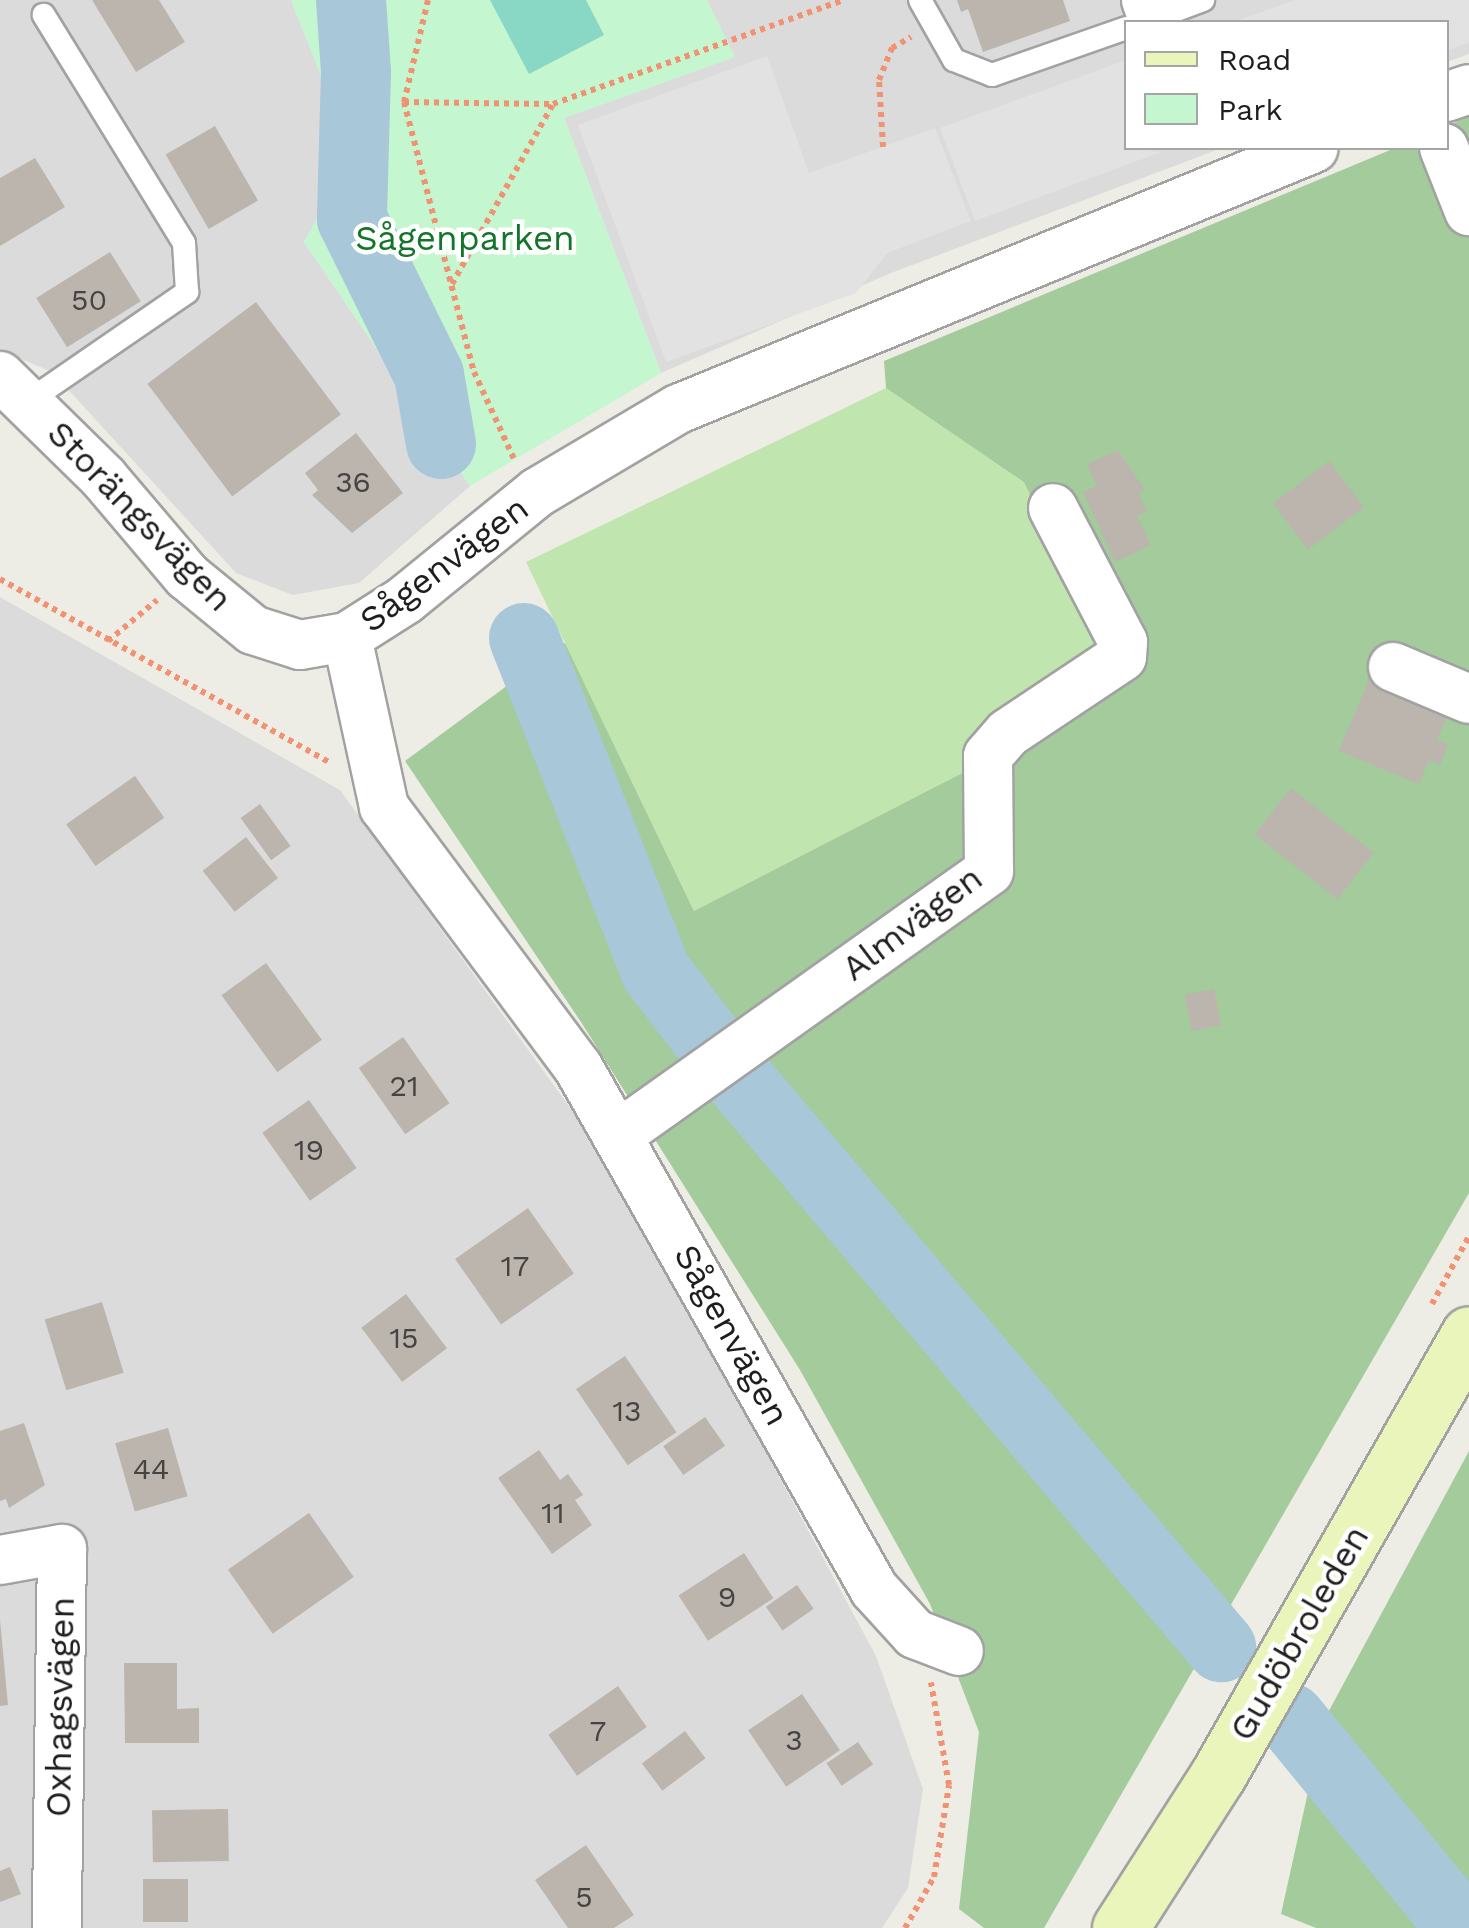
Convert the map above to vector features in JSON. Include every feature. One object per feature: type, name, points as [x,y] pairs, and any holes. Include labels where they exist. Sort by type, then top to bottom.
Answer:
[{"type":"main road","name":"Gudöbroleden","points":[[1120,1928],[1218,1775],[1469,1334]]},
{"type":"street","name":"Sågenvägen","points":[[959,1651],[915,1634],[874,1589],[578,1067],[384,808],[347,637],[405,600],[538,492],[678,409],[1206,167],[1303,150]]},
{"type":"street","points":[[1445,150],[1469,211]]},
{"type":"street","name":"Storängsvägen","points":[[15,388],[187,576],[253,630],[300,645],[347,637]]},
{"type":"street","name":"Almvägen","points":[[618,1135],[989,871],[988,756],[1008,733],[1122,657],[1123,642],[1053,508]]},
{"type":"street","points":[[1393,667],[1469,699]]},
{"type":"street","name":"Oxhagsvägen","points":[[0,1560],[62,1549],[57,1928]]},
{"type":"lane","points":[[920,0],[930,26],[954,60],[992,75],[1124,26]]},
{"type":"lane","points":[[1144,18],[1203,0]]},
{"type":"lane","points":[[15,388],[187,292],[184,243],[44,14]]},
{"type":"path","points":[[428,0],[404,102],[474,372],[518,469],[538,492]]},
{"type":"path","points":[[404,102],[553,104],[844,0]]},
{"type":"path","points":[[883,147],[879,80],[892,48],[930,26]]},
{"type":"path","points":[[452,284],[553,104]]},
{"type":"path","points":[[108,641],[187,576]]},
{"type":"path","points":[[905,1928],[934,1877],[949,1785],[932,1686],[915,1634]]},
{"type":"shaded area","points":[[0,0],[291,0],[354,156],[304,242],[470,486],[359,583],[293,595],[236,573],[52,372],[0,350]]},
{"type":"shaded area","points":[[707,0],[1469,0],[1469,54],[1449,61],[1449,20],[1124,20],[1124,150],[1217,150],[891,273],[661,373],[564,118],[734,57]]},
{"type":"shaded area","points":[[1295,0],[1469,0],[1469,42],[1449,50],[1449,20],[1240,20]]},
{"type":"shaded area","points":[[767,56],[809,173],[935,128],[971,221],[887,253],[856,293],[666,362],[578,125]]},
{"type":"shaded area","points":[[1124,61],[1124,150],[1161,152],[975,221],[940,128]]},
{"type":"shaded area","points":[[0,597],[340,790],[610,1163],[876,1656],[923,1789],[908,1888],[882,1928],[0,1928]]},
{"type":"green space","name":"Sågenparken","points":[[291,0],[707,0],[735,57],[564,118],[661,373],[470,486],[304,242],[353,156]]},
{"type":"green space","points":[[490,0],[586,0],[604,35],[529,74]]},
{"type":"green space","points":[[1469,116],[1469,1193],[1044,1928],[984,1928],[959,1909],[979,1732],[930,1604],[800,1370],[581,1022],[405,761],[565,643],[694,911],[970,769],[1079,673],[1100,641],[1024,482],[886,388],[884,361],[1390,150],[1449,150],[1449,125]]},
{"type":"green space","points":[[886,388],[1024,481],[1100,641],[1080,673],[970,769],[694,911],[526,562]]},
{"type":"green space","points":[[1469,1451],[1469,1928],[1316,1928],[1281,1914],[1324,1720]]},
{"type":"building","points":[[92,0],[159,0],[185,42],[136,72]]},
{"type":"building","points":[[957,0],[1063,0],[1070,21],[983,52],[968,9],[961,12]]},
{"type":"building","points":[[215,126],[258,200],[209,229],[166,154]]},
{"type":"building","points":[[35,158],[65,207],[0,246],[0,178]]},
{"type":"building","points":[[110,252],[141,301],[67,347],[36,298]]},
{"type":"building","points":[[256,302],[341,415],[232,496],[147,384]]},
{"type":"building","points":[[356,433],[403,493],[352,533],[312,495],[318,490],[305,473]]},
{"type":"building","points":[[1118,450],[1145,490],[1138,493],[1147,512],[1137,516],[1151,545],[1115,562],[1083,492],[1097,486],[1087,464]]},
{"type":"building","points":[[1329,461],[1364,507],[1308,549],[1273,503]]},
{"type":"building","points":[[1370,677],[1450,710],[1437,740],[1448,744],[1440,765],[1429,760],[1419,784],[1339,751]]},
{"type":"building","points":[[135,776],[164,818],[95,866],[66,824]]},
{"type":"building","points":[[1291,788],[1374,853],[1337,899],[1255,834]]},
{"type":"building","points":[[260,804],[291,846],[271,860],[241,818]]},
{"type":"building","points":[[246,837],[278,878],[235,912],[203,871]]},
{"type":"building","points":[[266,963],[322,1040],[277,1072],[222,995]]},
{"type":"building","points":[[1214,989],[1221,1025],[1192,1031],[1185,995]]},
{"type":"building","points":[[403,1037],[449,1103],[405,1134],[359,1068]]},
{"type":"building","points":[[309,1100],[357,1168],[310,1201],[262,1133]]},
{"type":"building","points":[[528,1208],[574,1274],[501,1325],[455,1259]]},
{"type":"building","points":[[406,1294],[447,1348],[402,1382],[361,1328]]},
{"type":"building","points":[[102,1302],[124,1373],[66,1390],[45,1320]]},
{"type":"building","points":[[625,1356],[676,1432],[628,1465],[576,1389]]},
{"type":"building","points":[[705,1417],[725,1446],[683,1475],[663,1446]]},
{"type":"building","points":[[24,1423],[45,1485],[9,1508],[6,1499],[0,1501],[0,1431]]},
{"type":"building","points":[[168,1428],[188,1496],[135,1511],[115,1443]]},
{"type":"building","points":[[539,1450],[560,1480],[568,1474],[583,1495],[575,1500],[592,1525],[552,1554],[498,1478]]},
{"type":"building","points":[[309,1513],[354,1577],[273,1634],[228,1570]]},
{"type":"building","points":[[744,1553],[773,1598],[708,1641],[679,1595]]},
{"type":"building","points":[[797,1585],[814,1609],[783,1631],[766,1607]]},
{"type":"building","points":[[0,1620],[8,1705],[0,1706]]},
{"type":"building","points":[[124,1663],[177,1663],[177,1709],[199,1708],[199,1743],[125,1743]]},
{"type":"building","points":[[618,1686],[647,1727],[577,1776],[548,1735]]},
{"type":"building","points":[[802,1694],[840,1750],[786,1787],[748,1730]]},
{"type":"building","points":[[685,1731],[705,1758],[662,1791],[642,1763]]},
{"type":"building","points":[[858,1742],[873,1764],[842,1786],[826,1763]]},
{"type":"building","points":[[228,1809],[229,1861],[153,1862],[152,1810]]},
{"type":"building","points":[[586,1845],[634,1915],[614,1928],[568,1928],[535,1880]]},
{"type":"building","points":[[10,1867],[21,1894],[0,1902],[0,1871]]},
{"type":"building","points":[[143,1879],[188,1879],[188,1922],[143,1922]]},
{"type":"waterway","points":[[351,0],[356,72],[352,219],[429,375],[441,444]]},
{"type":"waterway","points":[[524,638],[656,972],[709,1041]]},
{"type":"waterway","points":[[743,1084],[1221,1647]]},
{"type":"waterway","points":[[1290,1718],[1462,1928]]}]
